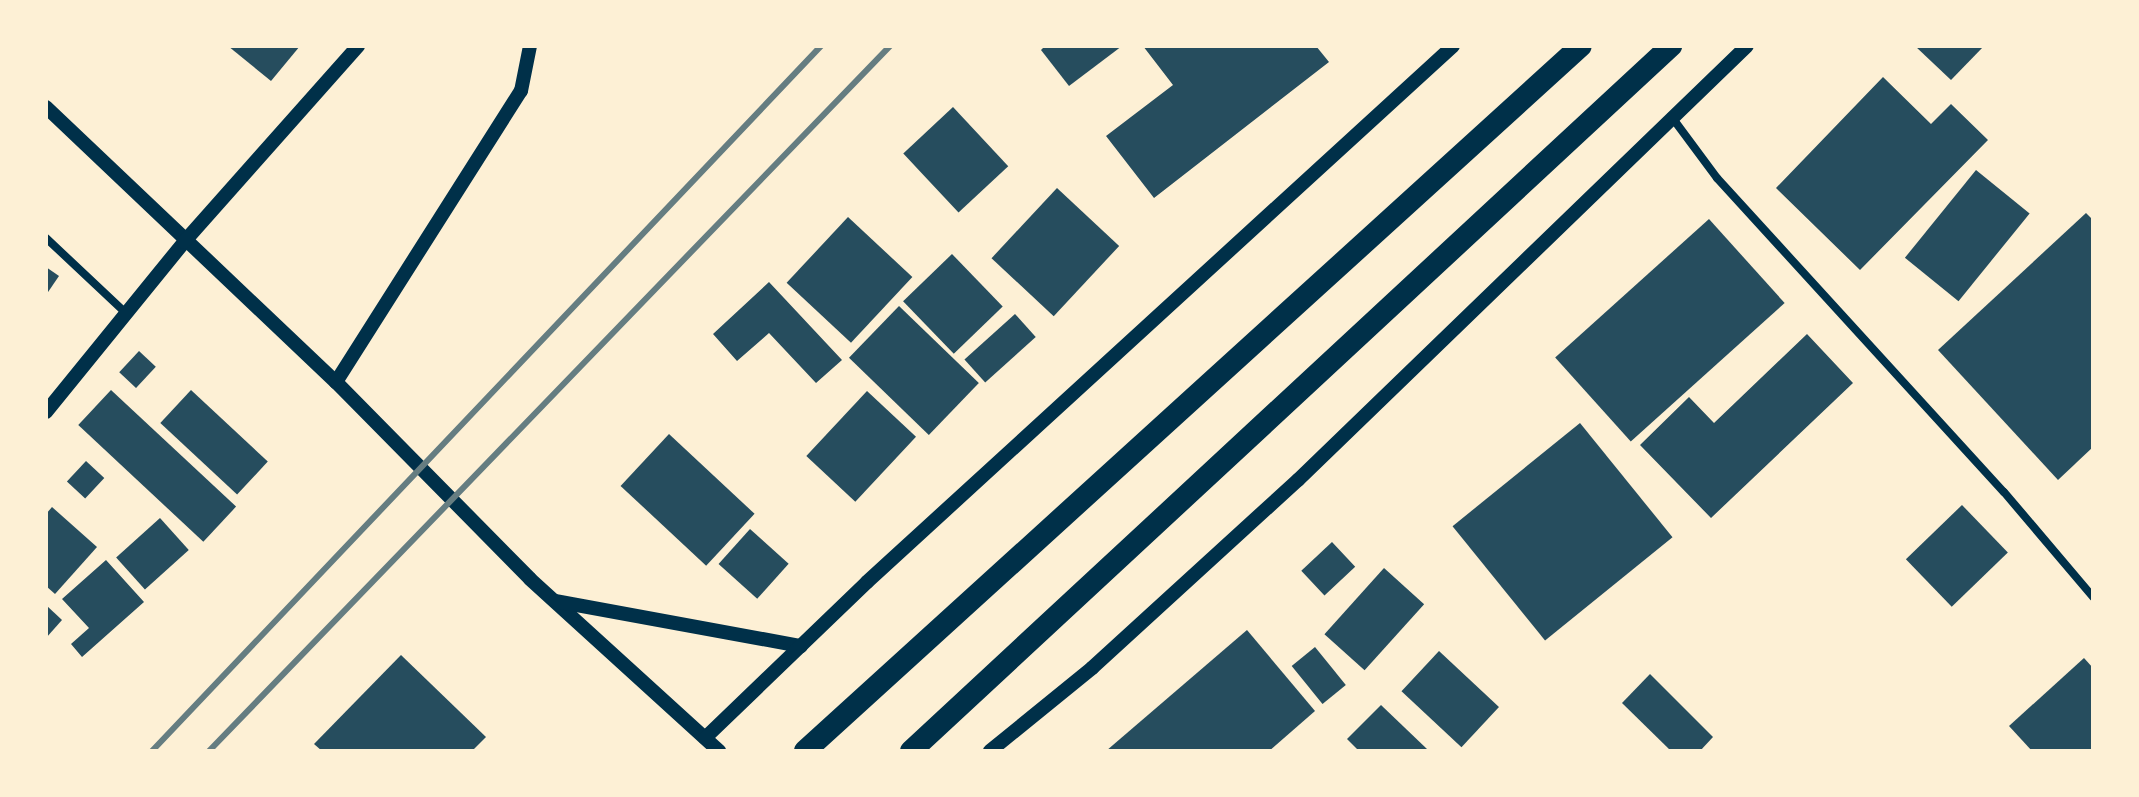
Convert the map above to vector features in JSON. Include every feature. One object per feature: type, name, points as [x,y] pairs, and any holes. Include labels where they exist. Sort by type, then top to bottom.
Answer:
[{"type":"highway","points":[[805,751],[1581,46]]},
{"type":"highway","points":[[911,751],[1671,46]]},
{"type":"street","points":[[46,412],[184,242],[358,46]]},
{"type":"street","points":[[336,382],[521,91],[530,46]]},
{"type":"street","points":[[705,738],[1453,46]]},
{"type":"street","points":[[990,751],[1092,668],[1298,480],[1671,116],[1747,46]]},
{"type":"street","points":[[46,107],[184,242],[336,382],[530,579],[719,751]]},
{"type":"street","points":[[1671,116],[1717,178],[2004,492],[2093,597]]},
{"type":"street","points":[[46,238],[126,313]]},
{"type":"street","points":[[555,601],[801,646]]},
{"type":"building","points":[[228,46],[300,46],[271,81]]},
{"type":"building","points":[[1045,46],[1122,46],[1069,86],[1041,50]]},
{"type":"building","points":[[1143,46],[1316,46],[1329,62],[1154,198],[1106,136],[1173,85]]},
{"type":"building","points":[[1915,46],[1984,46],[1951,80]]},
{"type":"building","points":[[1883,77],[1931,124],[1951,104],[1988,140],[1860,270],[1776,188]]},
{"type":"building","points":[[953,107],[1008,166],[959,213],[903,153]]},
{"type":"building","points":[[1976,170],[2030,213],[1959,301],[1905,258]]},
{"type":"building","points":[[1057,188],[1119,246],[1054,316],[992,258]]},
{"type":"building","points":[[2086,213],[2093,220],[2093,447],[2058,480],[1938,350]]},
{"type":"building","points":[[848,217],[912,277],[851,343],[787,283]]},
{"type":"building","points":[[1709,219],[1785,303],[1631,441],[1555,358]]},
{"type":"building","points":[[952,254],[1003,307],[954,354],[903,301]]},
{"type":"building","points":[[46,267],[59,276],[46,295]]},
{"type":"building","points":[[769,282],[842,360],[816,383],[769,333],[737,361],[713,334]]},
{"type":"building","points":[[899,306],[979,383],[929,435],[849,358]]},
{"type":"building","points":[[1015,314],[1036,337],[985,383],[964,360]]},
{"type":"building","points":[[1807,334],[1853,383],[1711,518],[1640,445],[1689,397],[1714,423]]},
{"type":"building","points":[[139,351],[156,367],[136,388],[119,372]]},
{"type":"building","points":[[111,390],[236,507],[203,542],[78,425]]},
{"type":"building","points":[[191,390],[268,462],[237,495],[160,423]]},
{"type":"building","points":[[867,391],[916,437],[855,502],[806,456]]},
{"type":"building","points":[[1580,423],[1673,537],[1545,640],[1453,526]]},
{"type":"building","points":[[669,434],[755,514],[706,566],[621,486]]},
{"type":"building","points":[[86,461],[104,478],[85,499],[67,481]]},
{"type":"building","points":[[1962,505],[2008,552],[1952,607],[1906,559]]},
{"type":"building","points":[[52,507],[97,547],[55,594],[46,586],[46,514]]},
{"type":"building","points":[[160,518],[189,550],[145,589],[116,557]]},
{"type":"building","points":[[750,529],[789,564],[757,599],[719,564]]},
{"type":"building","points":[[1332,542],[1355,567],[1324,596],[1301,571]]},
{"type":"building","points":[[106,560],[144,602],[82,657],[71,644],[89,628],[62,599]]},
{"type":"building","points":[[1384,568],[1424,604],[1365,670],[1324,634]]},
{"type":"building","points":[[46,605],[62,620],[46,638]]},
{"type":"building","points":[[1247,630],[1315,711],[1269,751],[1106,751]]},
{"type":"building","points":[[1315,647],[1346,685],[1323,704],[1292,666]]},
{"type":"building","points":[[1439,651],[1499,707],[1461,747],[1401,691]]},
{"type":"building","points":[[401,655],[486,737],[472,751],[322,751],[314,744]]},
{"type":"building","points":[[2084,658],[2093,668],[2093,751],[2032,751],[2009,726]]},
{"type":"building","points":[[1650,674],[1713,737],[1700,751],[1671,751],[1622,703]]},
{"type":"building","points":[[1381,705],[1427,749],[1425,751],[1359,751],[1347,739]]},
{"type":"railway","points":[[152,751],[821,46]]},
{"type":"railway","points":[[209,751],[890,46]]}]
